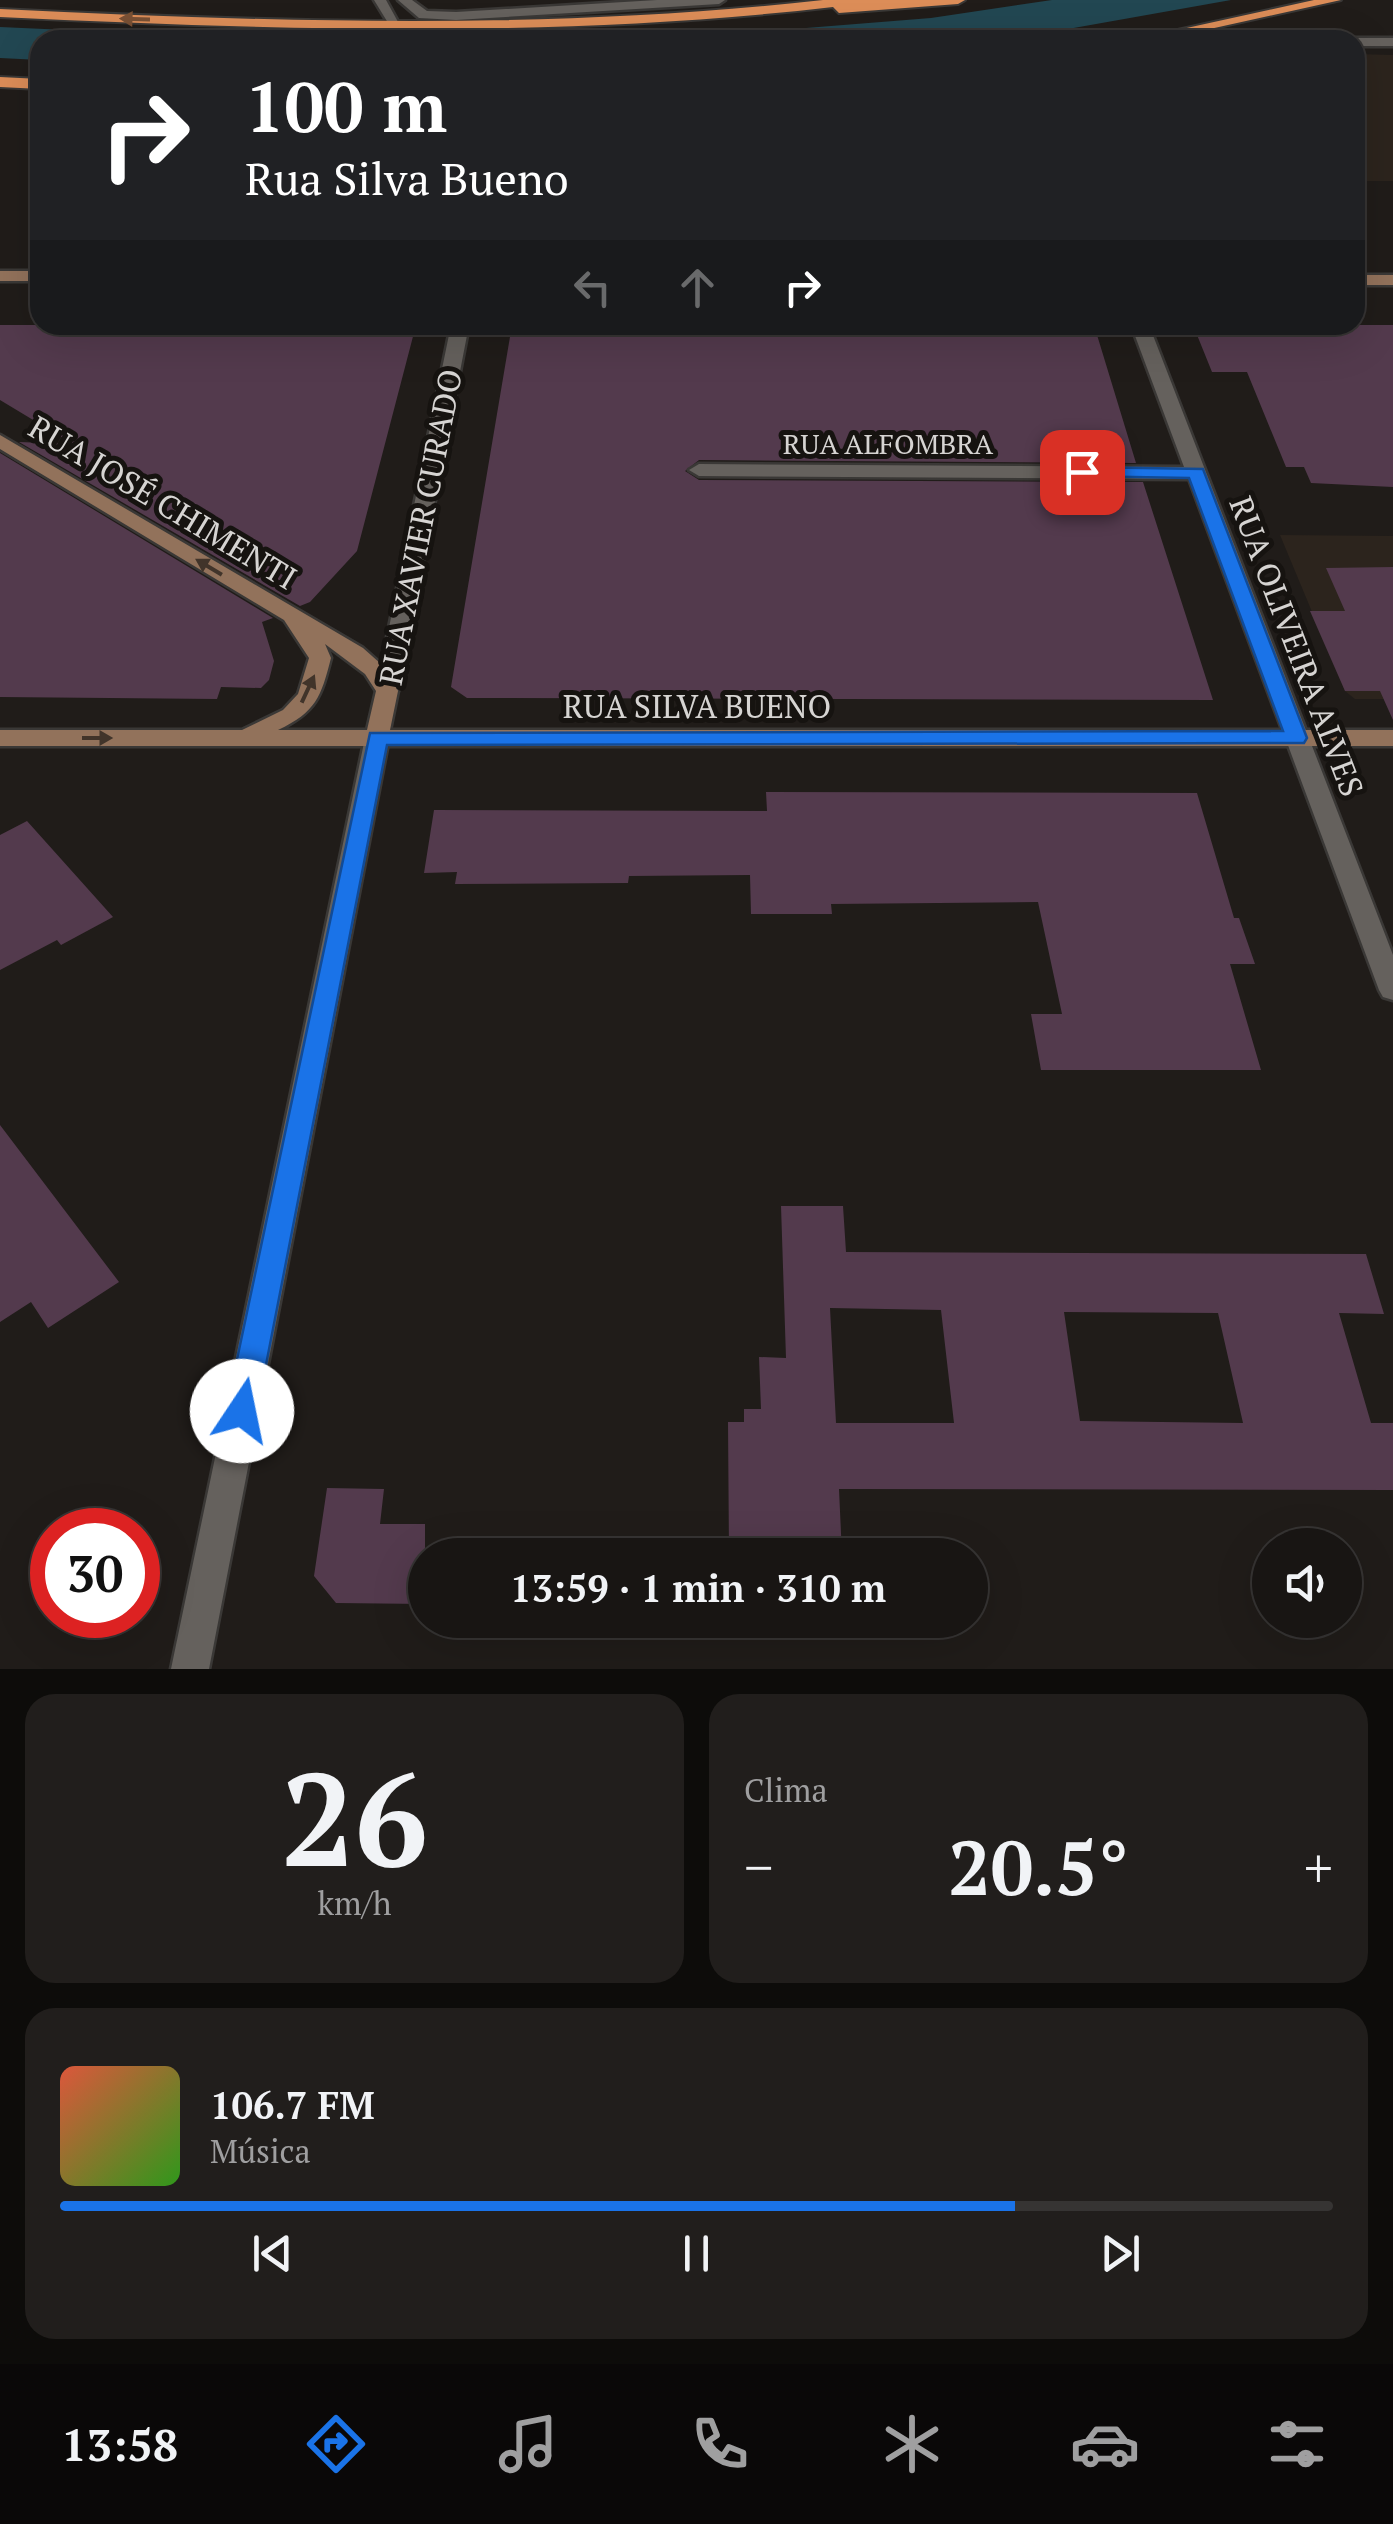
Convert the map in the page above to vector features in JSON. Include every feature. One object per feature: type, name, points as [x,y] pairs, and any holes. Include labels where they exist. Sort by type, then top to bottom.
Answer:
[{"type":"highway","points":[[0,12],[398,28],[642,22],[858,0]]},
{"type":"highway","points":[[792,9],[853,9],[958,0]]},
{"type":"highway","points":[[1187,30],[1334,0]]},
{"type":"highway","points":[[0,82],[30,84]]},
{"type":"main road","points":[[0,276],[30,276]]},
{"type":"main road","points":[[1365,280],[1393,280]]},
{"type":"main road","name":"RUA JOSÉ CHIMENTI","points":[[0,442],[292,618],[307,622],[355,653],[387,691]]},
{"type":"main road","name":"RUA JOSÉ CHIMENTI","points":[[243,738],[291,715],[308,697],[320,658],[310,637],[297,628],[292,618]]},
{"type":"main road","name":"RUA XAVIER CURADO","points":[[377,738],[387,691]]},
{"type":"main road","name":"RUA SILVA BUENO","points":[[0,738],[1393,738]]},
{"type":"street","points":[[380,0],[398,28]]},
{"type":"street","points":[[404,0],[424,15],[456,16],[720,0]]},
{"type":"street","points":[[1365,42],[1393,42]]},
{"type":"street","name":"RUA XAVIER CURADO","points":[[387,691],[458,335]]},
{"type":"street","name":"RUA OLIVEIRA ALVES","points":[[1144,335],[1393,990]]},
{"type":"street","name":"RUA ALFOMBRA","points":[[699,470],[1196,473]]},
{"type":"street","name":"RUA XAVIER CURADO","points":[[190,1669],[377,738]]},
{"type":"shaded area","points":[[1365,54],[1393,55],[1393,181],[1365,181]]},
{"type":"shaded area","points":[[1280,535],[1393,536],[1393,699],[1355,699],[1345,691]]},
{"type":"water","points":[[1052,0],[1231,0],[1062,30],[780,30],[931,18]]},
{"type":"water","points":[[0,27],[67,30],[30,30],[30,60],[0,58]]},
{"type":"building","points":[[0,325],[30,325],[30,335],[413,335],[357,551],[310,602],[300,606],[19,442],[73,444],[0,400]]},
{"type":"building","points":[[1365,325],[1393,325],[1393,487],[1311,483],[1304,467],[1286,467],[1247,372],[1212,372],[1197,335],[1365,335]]},
{"type":"building","points":[[510,335],[1097,335],[1136,463],[699,460],[685,471],[699,480],[1143,482],[1213,700],[467,698],[451,687]]},
{"type":"building","points":[[0,453],[273,618],[262,622],[274,661],[269,680],[261,688],[221,687],[217,699],[0,697]]},
{"type":"building","points":[[1393,567],[1393,720],[1380,691],[1345,691],[1310,611],[1345,611],[1326,568]]},
{"type":"building","points":[[766,792],[1197,793],[1234,918],[1239,918],[1255,964],[1230,964],[1261,1070],[1041,1070],[1031,1014],[1062,1014],[1038,902],[831,904],[832,914],[751,914],[750,875],[629,876],[628,883],[455,884],[457,872],[424,873],[434,810],[767,811]]},
{"type":"building","points":[[27,821],[113,917],[61,945],[57,940],[0,970],[0,835]]},
{"type":"building","points":[[0,1125],[119,1282],[48,1328],[31,1302],[0,1322]]},
{"type":"building","points":[[781,1206],[843,1206],[846,1252],[1366,1254],[1384,1314],[1339,1313],[1371,1423],[1393,1423],[1393,1490],[839,1489],[841,1538],[729,1538],[728,1422],[744,1422],[744,1409],[761,1409],[759,1357],[786,1358]],"holes":[[[830,1308],[941,1310],[954,1423],[836,1423]],[[1064,1312],[1218,1313],[1243,1423],[1080,1421]]]},
{"type":"building","points":[[327,1488],[384,1489],[380,1524],[425,1524],[425,1538],[408,1538],[408,1604],[336,1603],[314,1576]]},
{"type":"route","points":[[242,1411],[377,738],[1296,738],[1196,473],[1082,472]]}]
